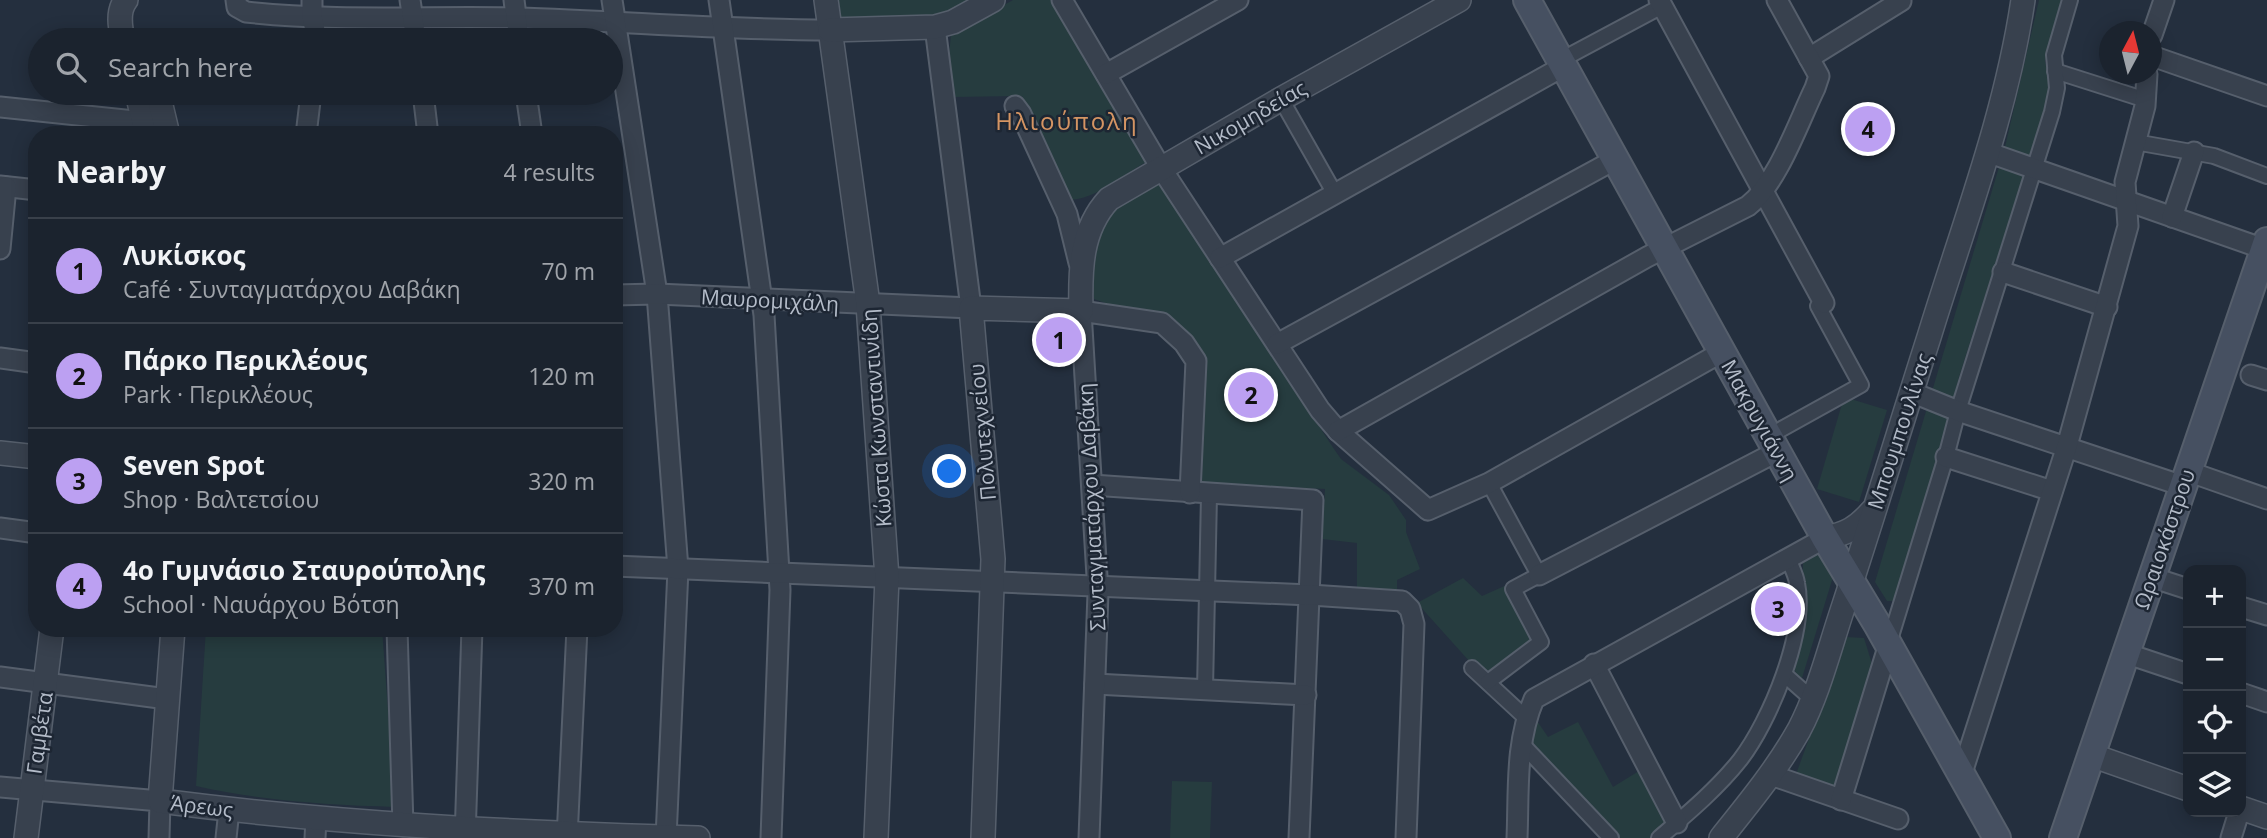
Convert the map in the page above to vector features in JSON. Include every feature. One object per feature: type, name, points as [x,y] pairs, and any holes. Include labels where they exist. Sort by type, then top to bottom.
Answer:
[{"type":"main road","name":"Μακρυγιάννη","points":[[1527,0],[1825,538],[1889,644],[1997,838]]},
{"type":"main road","name":"Ωραιοκάστρου","points":[[2063,838],[2266,245]]},
{"type":"street","points":[[122,28],[120,14],[126,0]]},
{"type":"street","points":[[236,0],[237,8],[246,12],[312,8],[515,9],[615,22],[830,30],[935,27],[953,22],[993,0]]},
{"type":"street","points":[[612,0],[616,28]]},
{"type":"street","points":[[719,0],[763,300],[779,572],[771,838]]},
{"type":"street","name":"Κώστα Κωνσταντινίδη","points":[[826,0],[868,304],[887,578],[876,838]]},
{"type":"street","points":[[1062,0],[1161,168],[1321,410],[1338,431],[1428,510],[1489,483],[1722,352]]},
{"type":"street","points":[[1106,74],[1238,0]]},
{"type":"street","name":"Νικομηδείας","points":[[1080,268],[1090,228],[1097,212],[1109,199],[1459,0]]},
{"type":"street","points":[[1338,431],[1665,248],[1748,206],[1763,190],[1775,171],[1819,76],[1777,0]]},
{"type":"street","points":[[1810,58],[1900,0]]},
{"type":"street","name":"Μπουμπουλίνας","points":[[1721,838],[1771,775],[1800,728],[1812,699],[1852,582],[1987,152],[2009,71],[2023,0]]},
{"type":"street","points":[[1841,800],[1958,411],[2035,168],[2057,88],[2053,55],[2070,0]]},
{"type":"street","points":[[2156,21],[2164,0]]},
{"type":"street","points":[[1220,258],[1562,63],[1661,3],[1824,303],[1818,306],[1861,385],[1773,444],[1513,589],[1541,642],[1488,682]]},
{"type":"street","points":[[312,8],[315,28]]},
{"type":"street","points":[[412,8],[414,28]]},
{"type":"street","points":[[515,9],[517,28]]},
{"type":"street","name":"Πολυτεχνείου","points":[[935,27],[971,308],[993,559],[983,838]]},
{"type":"street","points":[[2162,60],[2267,96]]},
{"type":"street","points":[[2055,71],[2146,98]]},
{"type":"street","points":[[623,74],[657,294],[678,569],[666,838]]},
{"type":"street","points":[[1961,776],[2067,446],[2107,307],[2128,226],[2125,182],[2146,98],[2147,84]]},
{"type":"street","points":[[1281,99],[1335,194]]},
{"type":"street","points":[[139,105],[145,126]]},
{"type":"street","points":[[161,105],[166,126]]},
{"type":"street","points":[[307,126],[310,105]]},
{"type":"street","points":[[425,105],[428,126]]},
{"type":"street","points":[[528,105],[531,126]]},
{"type":"street","name":"Συνταγματάρχου Δαβάκη","points":[[1015,106],[1067,214],[1080,268],[1098,586],[1088,838]]},
{"type":"street","points":[[0,107],[126,126]]},
{"type":"street","points":[[2135,142],[2214,156],[2267,176]]},
{"type":"street","points":[[1987,152],[2172,217],[2266,245]]},
{"type":"street","points":[[2172,217],[2194,152]]},
{"type":"street","points":[[1278,344],[1616,159]]},
{"type":"street","points":[[0,249],[3,186],[28,189]]},
{"type":"street","points":[[2003,272],[2107,307]]},
{"type":"street","name":"Μαυρομιχάλη","points":[[623,295],[1081,311],[1162,323],[1184,343],[1196,361],[1199,494]]},
{"type":"street","points":[[0,358],[28,361]]},
{"type":"street","points":[[1911,392],[1958,411],[2067,446],[2267,499]]},
{"type":"street","points":[[0,453],[28,456]]},
{"type":"street","points":[[1946,457],[2052,491]]},
{"type":"street","points":[[1489,483],[1539,575]]},
{"type":"street","points":[[1092,485],[1313,500],[1299,838]]},
{"type":"street","points":[[1199,494],[1207,591],[1205,690]]},
{"type":"street","points":[[1517,838],[1521,743],[1526,718],[1534,699],[1825,538],[1853,530],[1874,510]]},
{"type":"street","points":[[0,528],[28,532]]},
{"type":"street","points":[[1658,838],[1741,759],[1769,712],[1785,675],[1796,624],[1798,592],[1788,558]]},
{"type":"street","points":[[623,566],[1398,600],[1407,606],[1414,624],[1406,838]]},
{"type":"street","points":[[2151,577],[2183,587]]},
{"type":"street","points":[[2246,609],[2267,615]]},
{"type":"street","name":"Γαμβέτα","points":[[26,838],[51,637]]},
{"type":"street","points":[[159,838],[172,637]]},
{"type":"street","points":[[397,637],[403,832]]},
{"type":"street","points":[[465,834],[472,637]]},
{"type":"street","points":[[567,837],[577,637]]},
{"type":"street","points":[[2125,653],[2183,672]]},
{"type":"street","points":[[1594,664],[1677,822]]},
{"type":"street","points":[[1472,668],[1526,718]]},
{"type":"street","points":[[1785,675],[1812,699]]},
{"type":"street","points":[[0,677],[167,699]]},
{"type":"street","points":[[1096,684],[1306,695]]},
{"type":"street","points":[[2246,695],[2267,702]]},
{"type":"street","points":[[1521,743],[1611,838]]},
{"type":"street","points":[[2091,755],[2183,787]]},
{"type":"street","points":[[1771,775],[1898,819]]},
{"type":"street","name":"Άρεως","points":[[0,787],[160,801],[229,810],[316,828],[567,837],[698,838]]},
{"type":"street","points":[[226,838],[229,810]]},
{"type":"street","points":[[2246,812],[2267,817]]},
{"type":"street","points":[[2231,838],[2238,817]]},
{"type":"green space","points":[[837,0],[971,0],[941,16],[839,19]]},
{"type":"green space","points":[[1013,0],[1053,0],[1146,162],[1098,192],[1067,200],[1022,96],[954,97],[949,55],[951,35]]},
{"type":"green space","points":[[2039,0],[2064,0],[2045,61],[2051,90],[1960,374],[1895,601],[1887,601],[1875,582],[2005,147]]},
{"type":"green space","points":[[1159,182],[1341,459],[1389,495],[1406,520],[1406,532],[1420,569],[1397,580],[1397,592],[1357,588],[1357,543],[1322,539],[1325,489],[1202,483],[1204,363],[1196,341],[1169,316],[1131,312],[1094,299],[1091,277],[1093,256],[1102,226],[1116,205]]},
{"type":"green space","points":[[1844,397],[1887,410],[1859,502],[1817,489]]},
{"type":"green space","points":[[1819,551],[1833,577],[1802,678],[1797,675],[1792,665],[1802,593],[1803,562]]},
{"type":"green space","points":[[1463,578],[1482,596],[1509,584],[1541,642],[1488,682],[1417,603]]},
{"type":"green space","points":[[205,637],[383,637],[395,807],[295,801],[196,786]]},
{"type":"green space","points":[[1846,637],[1864,638],[1873,667],[1836,786],[1833,788],[1795,777]]},
{"type":"green space","points":[[1533,715],[1548,737],[1578,722],[1613,787],[1639,771],[1668,822],[1650,838],[1620,838],[1527,739]]},
{"type":"green space","points":[[1172,781],[1212,782],[1210,838],[1170,838]]},
{"type":"place","name":"4ο Γυμνάσιο Σταυρούπολης","points":[[1868,129]]},
{"type":"place","name":"Λυκίσκος","points":[[1059,340]]},
{"type":"place","name":"Πάρκο Περικλέους","points":[[1251,395]]},
{"type":"place","name":"Seven Spot","points":[[1778,609]]},
{"type":"district","name":"Ηλιούπολη","points":[[1067,120]]}]
